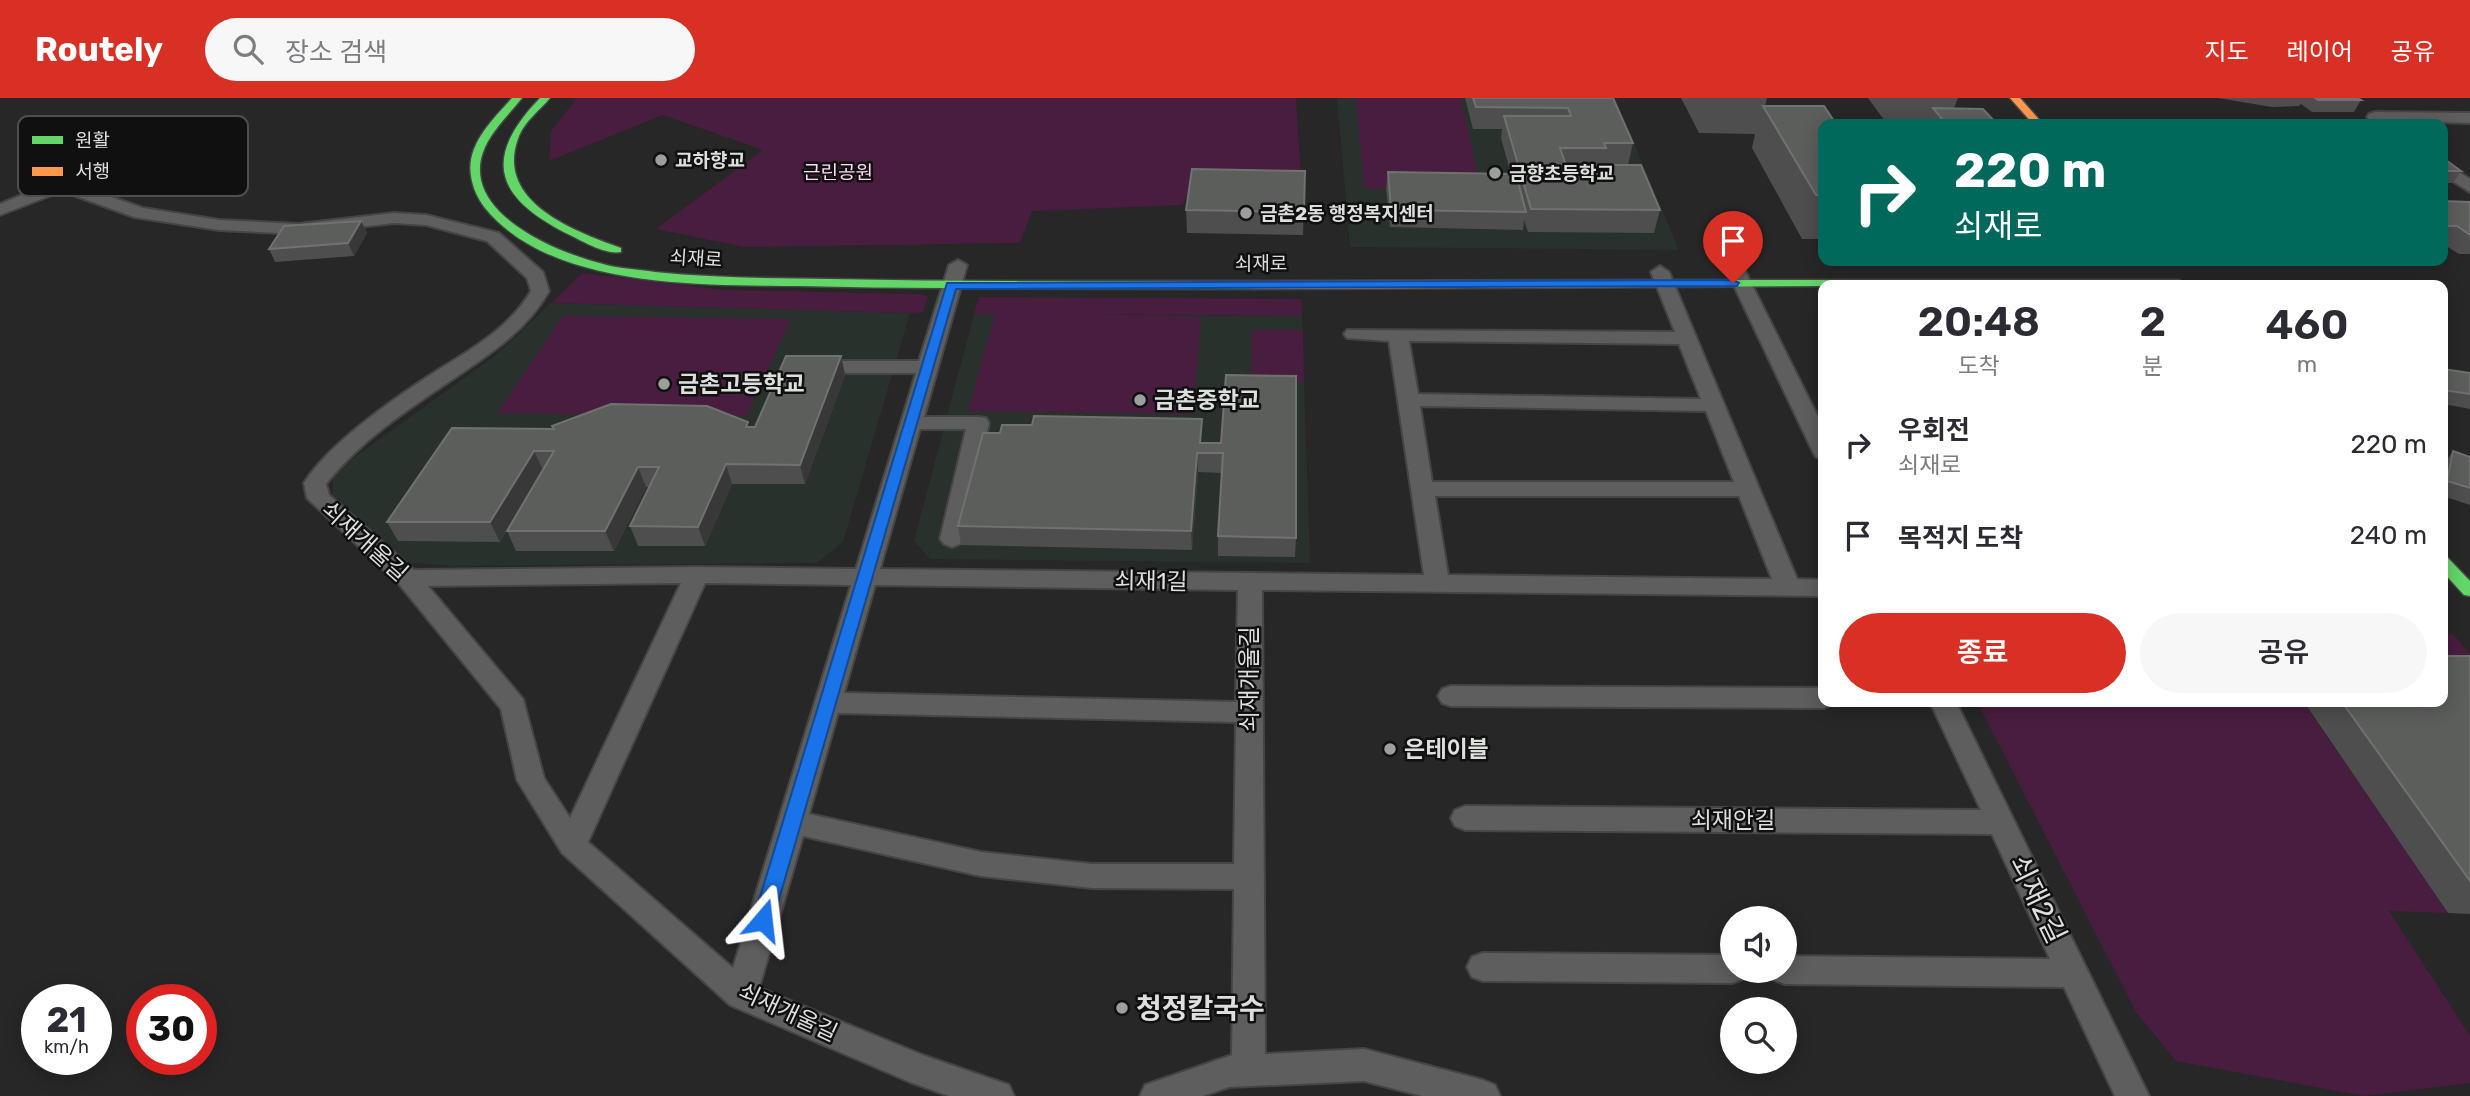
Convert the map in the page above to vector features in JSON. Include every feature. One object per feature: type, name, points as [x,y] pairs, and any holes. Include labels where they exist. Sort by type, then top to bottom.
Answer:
[{"type":"street","name":"쇠재로","points":[[517,98],[482,140],[475,160],[476,178],[482,200],[516,231],[558,255],[602,268],[699,281],[956,270],[1663,278]]},
{"type":"street","points":[[545,98],[513,138],[508,156],[515,191],[546,219],[585,241],[637,254]]},
{"type":"street","points":[[2015,98],[2034,119]]},
{"type":"street","points":[[2358,104],[2377,119]]},
{"type":"street","points":[[2440,119],[2470,118]]},
{"type":"street","points":[[2448,171],[2470,187]]},
{"type":"street","points":[[0,210],[35,196]]},
{"type":"street","name":"쇠재개울길","points":[[93,196],[140,213],[219,225],[299,229],[394,218],[426,220],[493,237],[536,276],[540,291],[532,305],[491,346],[442,377],[338,454],[315,483],[318,498],[408,578],[514,706],[531,780],[572,845],[741,995],[922,1071],[997,1096]]},
{"type":"street","points":[[1330,268],[1663,278],[2167,270],[2176,280]]},
{"type":"street","points":[[741,995],[956,270]]},
{"type":"street","points":[[1739,277],[1904,280]]},
{"type":"street","points":[[1739,277],[1818,440]]},
{"type":"street","points":[[1663,278],[1788,588]]},
{"type":"street","points":[[1354,334],[1687,338]]},
{"type":"street","points":[[1398,335],[1406,400],[1437,584],[1818,588]]},
{"type":"street","points":[[788,367],[927,367]]},
{"type":"street","points":[[1406,400],[1714,405]]},
{"type":"street","points":[[911,423],[978,423],[952,539]]},
{"type":"street","points":[[1421,489],[1748,489]]},
{"type":"street","points":[[572,845],[697,575]]},
{"type":"street","name":"쇠재1길","points":[[408,578],[697,575],[1437,584]]},
{"type":"street","name":"쇠재개울길","points":[[1248,1070],[1250,582]]},
{"type":"street","points":[[1451,695],[1818,698]]},
{"type":"street","points":[[827,704],[1249,712]]},
{"type":"street","name":"쇠재2길","points":[[1945,707],[2133,1096]]},
{"type":"street","name":"쇠재안길","points":[[1465,818],[2001,822]]},
{"type":"street","points":[[792,821],[981,864],[1091,876],[1249,877]]},
{"type":"street","points":[[1483,967],[1720,970]]},
{"type":"street","points":[[1797,970],[2074,973]]},
{"type":"street","points":[[1157,1096],[1229,1071],[1364,1065],[1483,1096]]},
{"type":"shaded area","name":"금향초등학교","points":[[1337,98],[1615,98],[1679,250],[1350,247]]},
{"type":"shaded area","points":[[551,303],[910,313],[843,542],[817,563],[451,566],[409,563],[332,497],[334,472],[496,355]]},
{"type":"shaded area","points":[[974,314],[1302,316],[1310,563],[930,559],[914,541]]},
{"type":"green space","name":"근린공원","points":[[577,98],[1296,98],[1302,191],[1189,190],[1183,205],[1032,211],[1020,243],[745,247],[656,229],[763,150],[663,115],[549,161],[551,131]]},
{"type":"green space","points":[[1356,98],[1461,98],[1481,190],[1364,188]]},
{"type":"green space","points":[[582,273],[723,290],[920,294],[928,297],[923,312],[910,313],[551,303]]},
{"type":"green space","points":[[979,297],[1301,299],[1302,316],[1096,314],[1201,317],[1193,414],[968,411],[995,314],[974,314]]},
{"type":"green space","points":[[563,316],[791,319],[746,416],[497,413]]},
{"type":"green space","points":[[1252,330],[1303,330],[1304,382],[1251,381]]},
{"type":"green space","points":[[2448,634],[2453,634],[2470,654],[2470,682],[2448,682]]},
{"type":"green space","points":[[1980,707],[2307,707],[2448,913],[2389,911],[2470,1036],[2470,1083],[2364,1096],[2176,1061],[2136,1012]]},
{"type":"building","points":[[1473,98],[1613,98],[1633,143],[1604,143],[1606,148],[1560,148],[1569,174],[1585,174],[1581,165],[1641,165],[1660,210],[1531,209],[1504,116],[1571,116],[1568,108],[1476,107]]},
{"type":"building","points":[[2315,98],[2358,98],[2361,100],[2318,100]]},
{"type":"building","points":[[1763,106],[1824,106],[1833,119],[1818,119],[1816,195]]},
{"type":"building","points":[[1933,108],[1983,109],[1992,119],[1942,119]]},
{"type":"building","points":[[2448,162],[2461,171],[2448,171]]},
{"type":"building","points":[[1192,169],[1305,171],[1304,212],[1186,210]]},
{"type":"building","points":[[1388,172],[1516,174],[1526,212],[1391,210]]},
{"type":"building","points":[[2448,201],[2470,202],[2470,235],[2457,226],[2448,226]]},
{"type":"building","points":[[361,221],[348,243],[269,249],[284,226]]},
{"type":"building","points":[[786,356],[841,356],[800,465],[726,464],[698,527],[630,526],[659,467],[638,467],[605,531],[507,531],[554,451],[534,451],[490,522],[387,522],[452,428],[554,429],[552,426],[611,404],[707,406],[748,422],[746,427],[755,427]]},
{"type":"building","points":[[2448,370],[2470,373],[2470,394],[2448,391]]},
{"type":"building","points":[[1226,375],[1296,376],[1296,538],[1218,536],[1223,453],[1197,453],[1191,531],[958,526],[983,433],[1000,433],[1002,425],[1032,425],[1034,416],[1202,419],[1200,443],[1221,443]]},
{"type":"building","points":[[2453,451],[2470,457],[2470,488],[2448,481]]},
{"type":"building","points":[[2448,656],[2470,656],[2470,881],[2346,707],[2448,707]]},
{"type":"traffic: fast","points":[[517,98],[482,141],[476,158],[476,179],[483,199],[497,216],[537,243],[599,267],[668,277],[758,282],[1254,285]]},
{"type":"traffic: fast","points":[[545,98],[514,136],[508,158],[511,178],[521,196],[556,224],[617,250]]},
{"type":"traffic: fast","points":[[1665,284],[1818,284]]},
{"type":"traffic: fast","points":[[2448,567],[2470,591]]},
{"type":"traffic: slow","points":[[2015,98],[2034,119]]},
{"type":"traffic: slow","points":[[1254,285],[1665,284]]},
{"type":"place","name":"교하향교","points":[[661,160]]},
{"type":"place","name":"금향초등학교","points":[[1495,173]]},
{"type":"place","name":"금촌2동 행정복지센터","points":[[1246,213]]},
{"type":"place","name":"금촌고등학교","points":[[664,384]]},
{"type":"place","name":"금촌중학교","points":[[1140,400]]},
{"type":"place","name":"은테이블","points":[[1390,749]]},
{"type":"place","name":"청정칼국수","points":[[1122,1008]]},
{"type":"route","points":[[763,920],[951,285],[1733,283]]}]
